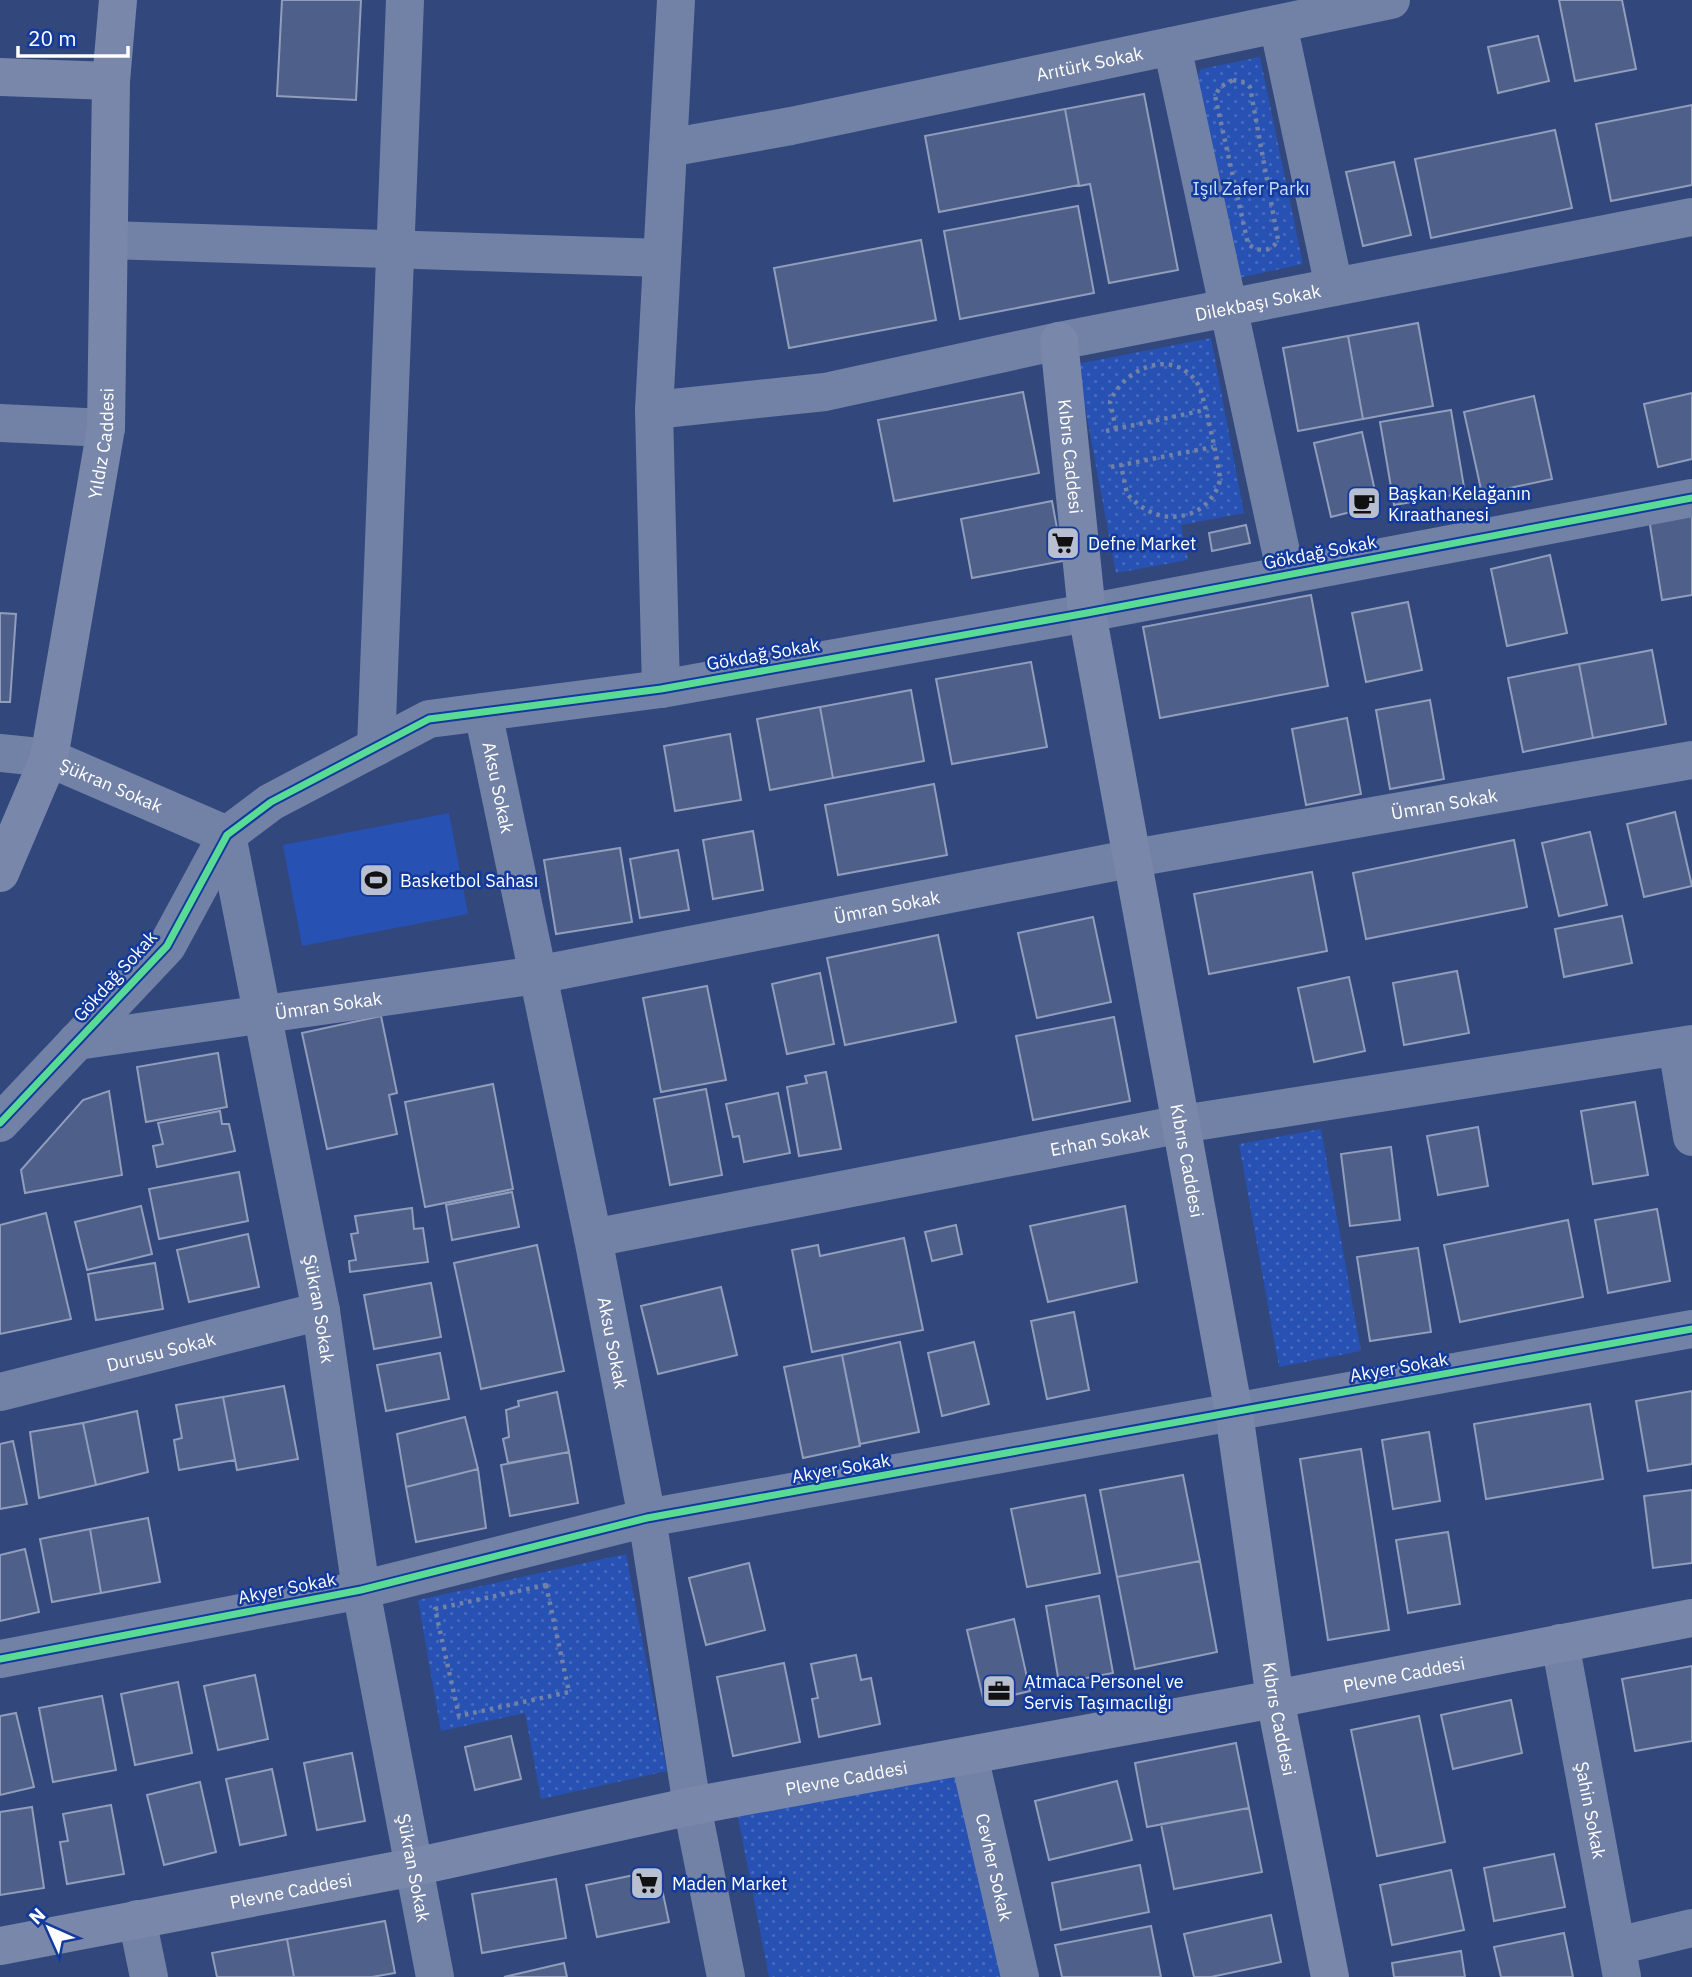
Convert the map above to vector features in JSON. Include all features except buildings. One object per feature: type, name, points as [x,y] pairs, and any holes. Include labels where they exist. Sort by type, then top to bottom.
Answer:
[{"type":"street","name":"Yıldız Caddesi","points":[[0,873],[49,758],[106,428],[111,81],[118,0]]},
{"type":"street","points":[[376,747],[405,0]]},
{"type":"street","points":[[661,689],[654,410],[676,0]]},
{"type":"street","name":"Arıtürk Sokak","points":[[668,148],[791,126],[1278,24],[1318,7],[1391,0]]},
{"type":"street","points":[[1278,24],[1334,287]]},
{"type":"street","points":[[1172,46],[1286,575]]},
{"type":"street","points":[[0,77],[111,81]]},
{"type":"street","name":"Dilekbaşı Sokak","points":[[654,410],[825,392],[1059,341],[1692,217]]},
{"type":"street","points":[[108,240],[662,258]]},
{"type":"street","name":"Kıbrıs Caddesi","points":[[1059,341],[1087,613],[1234,1413],[1275,1699],[1330,1977]]},
{"type":"street","points":[[0,424],[106,428]]},
{"type":"street","name":"Gökdağ Sokak","points":[[0,1123],[167,946],[227,835],[271,802],[429,719],[661,689],[1087,613],[1692,498]]},
{"type":"street","name":"Aksu Sokak","points":[[483,712],[593,1238],[647,1518],[692,1807],[726,1977]]},
{"type":"street","name":"Şükran Sokak","points":[[0,753],[49,758],[227,835],[265,1012],[321,1311],[361,1590],[435,1977]]},
{"type":"street","name":"Ümran Sokak","points":[[77,1041],[537,975],[1134,858],[1692,760]]},
{"type":"street","points":[[1685,1046],[1692,1136]]},
{"type":"street","name":"Erhan Sokak","points":[[593,1238],[1182,1124],[1685,1046]]},
{"type":"street","name":"Durusu Sokak","points":[[0,1392],[321,1311]]},
{"type":"street","name":"Akyer Sokak","points":[[0,1659],[361,1590],[647,1518],[1692,1329]]},
{"type":"street","name":"Plevne Caddesi","points":[[0,1945],[414,1867],[692,1807],[1275,1699],[1692,1618]]},
{"type":"street","name":"Şahin Sokak","points":[[1560,1643],[1620,1961]]},
{"type":"street","name":"Cevher Sokak","points":[[969,1756],[1020,1977]]},
{"type":"street","points":[[137,1919],[149,1977]]},
{"type":"street","points":[[1620,1961],[1692,1928]]},
{"type":"path","points":[[1233,80],[1250,88],[1278,240],[1270,248],[1261,250],[1248,244],[1215,96],[1220,87],[1233,80]]},
{"type":"path","points":[[1116,429],[1110,402],[1131,373],[1143,366],[1180,369],[1199,386],[1221,477],[1217,489],[1203,506],[1184,516],[1159,517],[1135,503],[1127,494],[1121,465]]},
{"type":"path","points":[[1099,432],[1205,410]]},
{"type":"path","points":[[1105,459],[1107,468],[1213,447]]},
{"type":"path","points":[[547,1585],[569,1692],[458,1716],[435,1609],[547,1585]]},
{"type":"green space","name":"Işıl Zafer Parkı","points":[[1260,57],[1303,264],[1234,279],[1193,85],[1201,69]]},
{"type":"green space","points":[[1211,338],[1244,513],[1181,525],[1188,560],[1116,573],[1077,364]]},
{"type":"green space","name":"Basketbol Sahası","points":[[449,813],[468,914],[302,946],[283,845]]},
{"type":"green space","points":[[1321,1129],[1361,1351],[1279,1367],[1239,1144]]},
{"type":"green space","points":[[626,1554],[667,1771],[541,1799],[525,1713],[441,1731],[418,1600]]},
{"type":"green space","points":[[963,1771],[1004,1977],[769,1977],[738,1817]]},
{"type":"cycle path","points":[[0,1123],[167,946],[227,835],[271,802],[429,719],[661,689],[1087,613],[1692,498]]},
{"type":"cycle path","points":[[0,1659],[361,1590],[647,1518],[1692,1329]]},
{"type":"place","name":"Başkan Kelağanın Kıraathanesi","points":[[1364,503]]},
{"type":"place","name":"Defne Market","points":[[1063,543]]},
{"type":"place","name":"Basketbol Sahası","points":[[376,880]]},
{"type":"place","name":"Atmaca Personel ve Servis Taşımacılığı","points":[[999,1691]]},
{"type":"place","name":"Maden Market","points":[[647,1883]]}]
